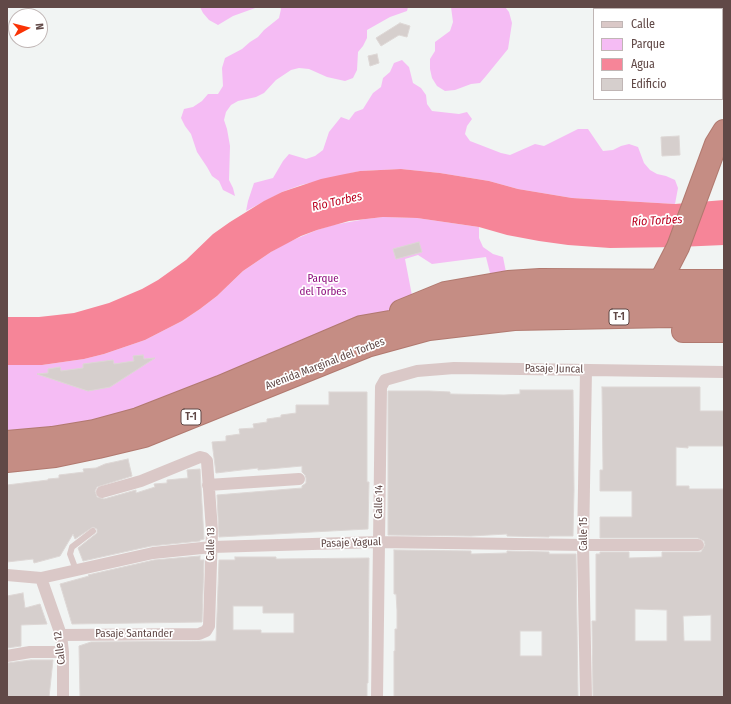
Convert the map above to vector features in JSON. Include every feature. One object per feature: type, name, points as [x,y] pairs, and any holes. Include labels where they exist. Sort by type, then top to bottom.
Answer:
[{"type":"highway","points":[[662,280],[678,247],[716,144],[724,131]]},
{"type":"highway","points":[[361,327],[445,292],[508,282],[540,280],[724,280]]},
{"type":"highway","name":"Avenida Marginal del Torbes","points":[[7,461],[55,456],[144,436],[367,346],[429,329],[514,311],[724,298]]},
{"type":"highway","name":"Avenida Marginal del Torbes","points":[[7,442],[52,438],[87,432],[138,419],[220,387],[361,327],[453,311],[724,315]]},
{"type":"highway","points":[[429,329],[462,336],[724,331]]},
{"type":"street","name":"Pasaje Juncal","points":[[385,380],[417,371],[454,368],[724,372]]},
{"type":"street","name":"Calle 15","points":[[586,370],[583,545],[586,697]]},
{"type":"street","name":"Calle 14","points":[[377,697],[381,387],[385,380]]},
{"type":"street","name":"Calle 13","points":[[102,492],[141,481],[200,457],[207,461],[212,547],[209,626],[206,631]]},
{"type":"street","points":[[208,485],[299,479]]},
{"type":"street","name":"Pasaje Yagual","points":[[7,575],[41,578],[152,553],[212,547],[379,542],[698,545]]},
{"type":"street","name":"Calle 12","points":[[41,578],[61,635],[64,697]]},
{"type":"street","name":"Pasaje Santander","points":[[61,635],[199,634],[206,631]]},
{"type":"street","points":[[7,656],[30,652],[63,652]]},
{"type":"lane","points":[[76,570],[70,554],[72,547],[93,531]]},
{"type":"green space","points":[[200,7],[258,7],[233,16],[218,25],[209,20]]},
{"type":"green space","points":[[280,7],[408,7],[407,11],[390,17],[367,30],[367,38],[358,52],[357,70],[353,78],[345,81],[327,77],[309,69],[299,68],[291,70],[276,80],[264,93],[256,97],[238,101],[231,105],[226,112],[224,120],[230,146],[229,180],[235,196],[223,190],[219,181],[212,176],[197,152],[191,134],[181,118],[184,109],[193,107],[202,101],[208,94],[218,94],[223,86],[222,68],[225,58],[242,49],[279,18]]},
{"type":"green space","points":[[451,7],[505,7],[509,12],[512,23],[508,49],[480,83],[471,84],[455,90],[445,91],[437,86],[432,78],[430,59],[435,51],[435,42],[450,31],[453,22]]},
{"type":"green space","points":[[402,60],[409,67],[413,83],[421,88],[426,95],[427,104],[432,111],[459,114],[467,112],[472,119],[467,126],[465,134],[470,141],[510,155],[535,144],[544,146],[578,129],[588,129],[603,151],[613,150],[629,144],[638,147],[644,163],[650,170],[675,180],[678,188],[675,204],[572,198],[518,189],[489,181],[440,173],[401,169],[360,171],[301,185],[282,192],[246,211],[254,183],[273,178],[289,154],[306,159],[315,156],[323,150],[329,132],[341,117],[349,120],[355,112],[363,109],[373,93],[381,87],[383,78],[390,72],[394,63]]},
{"type":"green space","name":"Parque del Torbes","points":[[383,217],[417,218],[479,227],[479,238],[483,247],[493,254],[503,257],[508,282],[490,273],[486,257],[432,264],[418,255],[405,259],[414,306],[177,404],[7,442],[7,365],[42,365],[84,359],[145,340],[182,321],[200,309],[217,296],[243,271],[286,243],[333,225]]},
{"type":"water","name":"Río Torbes","points":[[401,169],[440,173],[489,181],[518,189],[572,198],[675,204],[724,200],[724,245],[610,248],[539,241],[507,235],[479,227],[417,218],[383,217],[349,221],[301,236],[271,252],[243,271],[217,296],[200,309],[182,321],[145,340],[84,359],[42,365],[7,365],[7,317],[39,317],[74,313],[109,303],[142,289],[158,280],[186,260],[213,234],[264,201],[282,192],[321,179],[360,171]]},
{"type":"building","points":[[400,23],[410,26],[407,37],[399,35],[381,46],[376,38]]},
{"type":"building","points":[[377,54],[379,63],[370,66],[368,56]]},
{"type":"building","points":[[679,136],[680,155],[662,156],[661,137]]},
{"type":"building","points":[[419,242],[422,252],[396,259],[393,249]]},
{"type":"building","points":[[143,355],[144,359],[155,358],[110,387],[88,391],[37,374],[48,373],[48,369],[60,367],[61,371],[83,368],[83,364],[113,360],[114,364],[134,361],[133,356]]},
{"type":"building","points":[[602,387],[700,387],[700,411],[724,411],[724,446],[688,446],[688,448],[676,447],[676,486],[689,486],[689,489],[724,489],[724,697],[593,697],[592,621],[596,621],[596,554],[600,554],[600,552],[629,552],[629,558],[662,557],[662,552],[701,552],[705,545],[704,541],[698,538],[600,538],[600,517],[632,517],[632,491],[600,491],[600,470],[603,470]],"holes":[[[635,609],[667,610],[667,641],[635,641]],[[711,615],[711,641],[684,641],[683,616]]]},
{"type":"building","points":[[520,390],[573,390],[573,536],[507,536],[507,534],[471,536],[388,535],[388,391],[429,391],[450,392],[450,394],[504,395],[520,394]]},
{"type":"building","points":[[329,392],[367,392],[367,482],[369,482],[368,529],[219,537],[217,495],[302,488],[302,486],[306,483],[306,478],[302,472],[302,466],[258,470],[258,468],[216,473],[212,442],[226,441],[226,436],[240,434],[239,429],[254,428],[253,424],[267,422],[267,419],[296,413],[296,405],[329,405]]},
{"type":"building","points":[[128,459],[132,476],[97,487],[95,491],[97,497],[104,499],[136,490],[136,493],[155,487],[154,484],[167,483],[167,480],[188,478],[187,470],[200,469],[204,539],[200,541],[151,546],[83,561],[78,548],[97,533],[97,529],[93,527],[75,539],[73,534],[60,556],[34,563],[33,559],[7,562],[7,485],[59,478],[59,475],[84,472],[83,469],[96,468],[105,464]]},
{"type":"building","points":[[394,550],[471,551],[471,554],[507,553],[507,551],[576,554],[578,697],[394,697],[394,651],[395,629],[397,629],[397,610],[396,594],[394,594]],"holes":[[[520,631],[542,631],[542,656],[520,656]]]},
{"type":"building","points":[[200,556],[200,560],[204,560],[202,622],[72,624],[60,584],[89,576],[88,575],[154,560]]},
{"type":"building","points":[[235,557],[276,557],[276,559],[369,558],[367,697],[80,697],[79,646],[91,642],[216,641],[219,560],[235,560]],"holes":[[[233,606],[263,606],[263,613],[294,613],[294,633],[261,633],[261,630],[233,630]]]},
{"type":"building","points":[[23,593],[25,608],[40,604],[47,624],[21,625],[21,646],[7,648],[7,596]]},
{"type":"building","points":[[31,660],[53,660],[49,697],[7,697],[7,663]]}]
